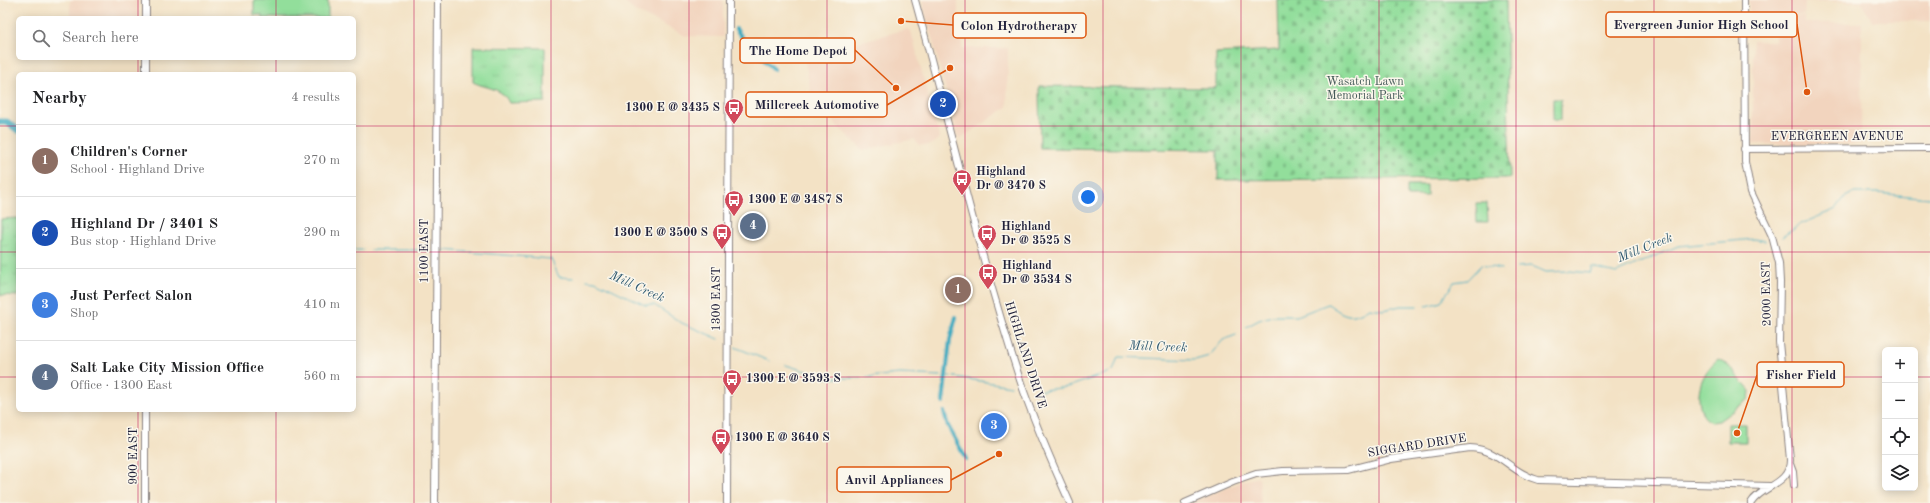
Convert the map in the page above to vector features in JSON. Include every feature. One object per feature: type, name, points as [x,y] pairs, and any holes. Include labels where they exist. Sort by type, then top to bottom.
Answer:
[{"type":"street","points":[[146,0],[146,16]]},
{"type":"street","name":"1100 EAST","points":[[435,503],[438,0]]},
{"type":"street","name":"1300 EAST","points":[[727,503],[729,0]]},
{"type":"street","name":"HIGHLAND DRIVE","points":[[915,0],[973,217],[1020,380],[1043,443],[1070,503]]},
{"type":"street","name":"2000 EAST","points":[[1744,0],[1744,149],[1750,186],[1772,236],[1779,263],[1779,342],[1790,464],[1793,472],[1794,485]]},
{"type":"street","points":[[146,60],[146,72]]},
{"type":"street","name":"EVERGREEN AVENUE","points":[[1744,149],[1930,148]]},
{"type":"street","name":"900 EAST","points":[[144,503],[145,412]]},
{"type":"street","name":"SIGGARD DRIVE","points":[[1185,503],[1233,482],[1256,474],[1283,471],[1348,470],[1391,459],[1470,448],[1480,448],[1492,452],[1521,473],[1538,480],[1770,486]]},
{"type":"street","points":[[1751,503],[1758,494],[1783,479],[1790,464]]},
{"type":"shaded area","points":[[70,0],[139,0],[139,16],[70,16]]},
{"type":"shaded area","points":[[621,0],[723,0],[723,37],[686,36],[635,11]]},
{"type":"shaded area","points":[[922,0],[958,0],[958,15],[963,15],[962,48],[1008,48],[1007,107],[959,140]]},
{"type":"shaded area","points":[[1749,0],[1930,0],[1930,21],[1872,21],[1861,2],[1805,1],[1804,15],[1781,15],[1805,16],[1805,23],[1862,23],[1861,144],[1753,144],[1753,41],[1775,41],[1775,15],[1749,15]]},
{"type":"shaded area","points":[[907,29],[911,31],[939,137],[936,142],[929,145],[920,145],[914,139],[863,150],[813,103],[804,57]]},
{"type":"shaded area","points":[[1259,477],[1261,503],[1192,503],[1243,481]]},
{"type":"green space","points":[[254,0],[328,0],[328,16],[254,15]]},
{"type":"green space","name":"Wasatch Lawn Memorial Park","points":[[1278,0],[1506,0],[1510,178],[1218,180],[1218,150],[1040,148],[1039,86],[1216,88],[1216,53],[1279,50]]},
{"type":"green space","points":[[473,47],[545,48],[545,102],[509,103],[498,91],[473,82]]},
{"type":"green space","points":[[1553,99],[1561,99],[1561,120],[1553,120]]},
{"type":"green space","points":[[1407,185],[1427,185],[1427,196],[1407,196]]},
{"type":"green space","points":[[1476,203],[1487,203],[1488,222],[1477,222]]},
{"type":"green space","points":[[16,218],[16,296],[0,295],[1,219]]},
{"type":"green space","points":[[1718,359],[1725,362],[1750,391],[1749,399],[1719,421],[1712,422],[1703,414],[1699,402],[1699,395],[1704,376]]},
{"type":"green space","points":[[1728,424],[1746,424],[1746,442],[1728,442]]},
{"type":"waterway","points":[[736,29],[748,46],[774,69]]},
{"type":"waterway","name":"Mill Creek","points":[[0,122],[7,122],[16,129]]},
{"type":"waterway","name":"Mill Creek","points":[[1782,237],[1801,224],[1836,209],[1845,197],[1854,193],[1877,193],[1930,198]]},
{"type":"waterway","name":"Mill Creek","points":[[1517,267],[1532,266],[1546,272],[1569,271],[1590,273],[1592,267],[1616,273],[1678,246],[1754,239],[1765,241]]},
{"type":"waterway","name":"Mill Creek","points":[[356,250],[363,250]]},
{"type":"waterway","name":"Mill Creek","points":[[371,250],[430,250]]},
{"type":"waterway","name":"Mill Creek","points":[[444,250],[551,259],[559,277],[573,278]]},
{"type":"waterway","name":"Mill Creek","points":[[1426,306],[1441,302],[1454,282],[1467,280],[1481,265],[1501,269]]},
{"type":"waterway","name":"Mill Creek","points":[[587,280],[595,281],[645,305],[654,305],[682,323],[719,339]]},
{"type":"waterway","name":"Mill Creek","points":[[1246,327],[1259,320],[1272,316],[1297,316],[1328,304],[1348,315],[1357,314],[1369,308],[1384,310],[1400,306],[1417,306]]},
{"type":"waterway","points":[[943,402],[950,340],[956,317]]},
{"type":"waterway","name":"Mill Creek","points":[[1035,391],[1068,387],[1113,371],[1118,357],[1195,360],[1209,356],[1223,340],[1236,335]]},
{"type":"waterway","name":"Mill Creek","points":[[735,347],[769,361]]},
{"type":"waterway","name":"Mill Creek","points":[[786,365],[828,378],[859,378],[899,374],[941,376]]},
{"type":"waterway","name":"Mill Creek","points":[[949,376],[1011,386]]},
{"type":"waterway","points":[[944,412],[948,426],[966,459]]},
{"type":"place","name":"Colon Hydrotherapy","points":[[901,21]]},
{"type":"place","name":"Millcreek Automotive","points":[[950,68]]},
{"type":"place","name":"The Home Depot","points":[[896,88]]},
{"type":"place","name":"Evergreen Junior High School","points":[[1807,92]]},
{"type":"place","name":"Highland Dr / 3401 S","points":[[943,104]]},
{"type":"place","name":"1300 E @ 3435 S","points":[[734,125]]},
{"type":"place","name":"Highland Dr @ 3470 S","points":[[962,196]]},
{"type":"place","name":"1300 E @ 3487 S","points":[[734,217]]},
{"type":"place","name":"Salt Lake City Mission Office","points":[[753,226]]},
{"type":"place","name":"1300 E @ 3500 S","points":[[722,250]]},
{"type":"place","name":"Highland Dr @ 3525 S","points":[[987,251]]},
{"type":"place","name":"Children's Corner","points":[[958,290]]},
{"type":"place","name":"Highland Dr @ 3534 S","points":[[988,290]]},
{"type":"place","name":"1300 E @ 3593 S","points":[[732,396]]},
{"type":"place","name":"Just Perfect Salon","points":[[994,426]]},
{"type":"place","name":"Fisher Field","points":[[1737,433]]},
{"type":"place","name":"Anvil Appliances","points":[[999,454]]},
{"type":"place","name":"1300 E @ 3640 S","points":[[721,455]]}]
